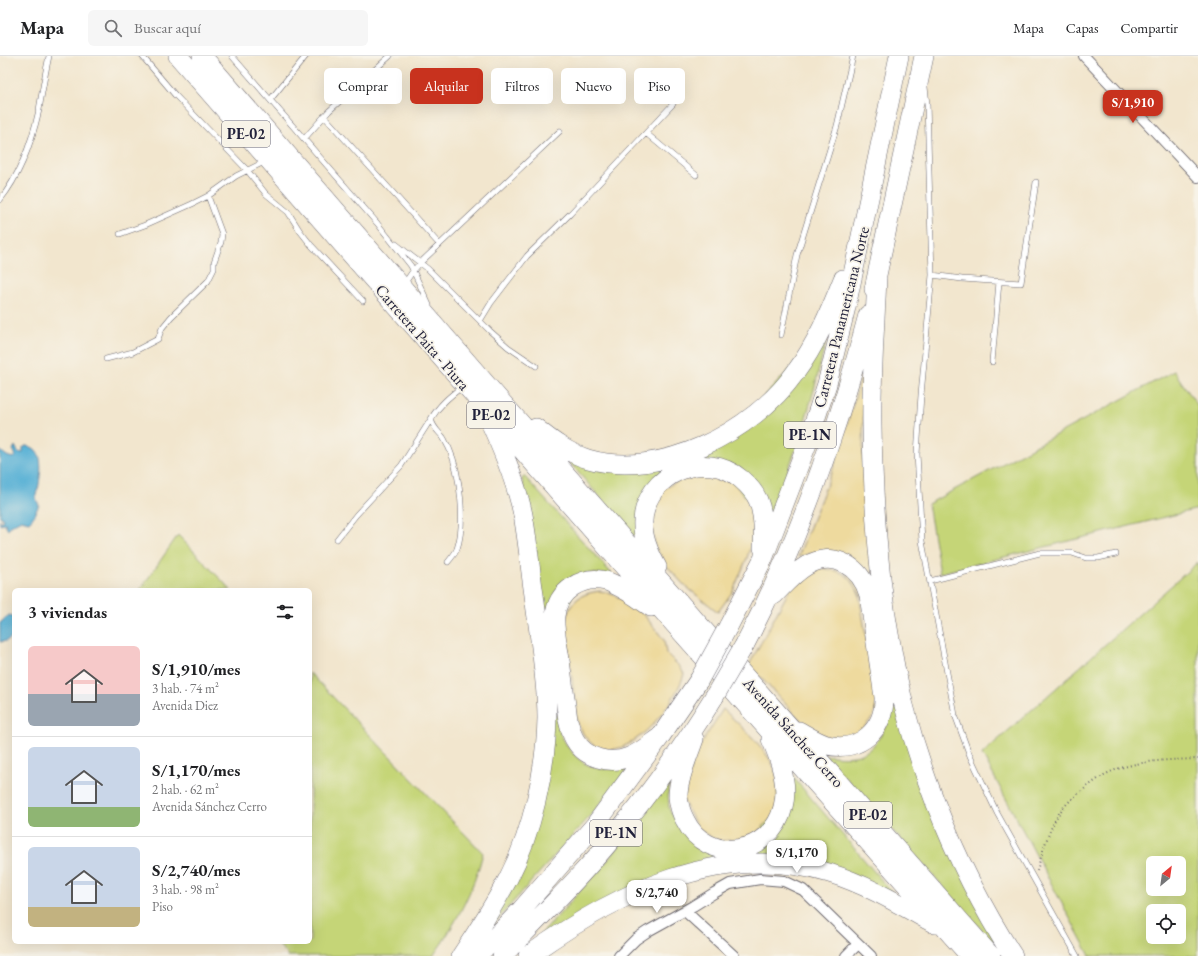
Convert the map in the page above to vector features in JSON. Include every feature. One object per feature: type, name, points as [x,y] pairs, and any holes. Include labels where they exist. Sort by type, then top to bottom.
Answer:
[{"type":"highway","name":"Carretera Paita - Piura","points":[[178,56],[465,385],[491,402],[676,597]]},
{"type":"highway","name":"Carretera Paita - Piura","points":[[202,56],[440,330],[491,402],[685,636]]},
{"type":"highway","name":"Carretera Panamericana Norte","points":[[477,956],[521,910],[595,825],[660,737],[699,680],[763,558],[807,444],[827,384],[846,308],[899,56]]},
{"type":"highway","name":"Carretera Panamericana Norte","points":[[502,956],[585,869],[628,820],[699,721],[745,644],[767,602],[828,451],[848,390],[878,277],[922,62]]},
{"type":"highway","points":[[491,402],[562,448],[582,457],[598,461],[618,464],[644,462],[680,455],[702,446],[748,420],[771,400],[795,374],[814,344],[835,300],[862,232]]},
{"type":"highway","points":[[878,277],[873,375],[873,466],[875,514],[881,583],[889,636],[910,724],[926,777],[942,821],[978,896],[1013,956]]},
{"type":"highway","points":[[461,956],[482,924],[509,877],[526,832],[535,804],[543,764],[547,718],[538,625],[523,515],[491,402]]},
{"type":"highway","points":[[676,597],[651,557],[644,537],[643,521],[646,506],[654,490],[662,481],[680,470],[692,466],[717,466],[738,476],[750,487],[757,499],[762,516],[763,558]]},
{"type":"highway","points":[[767,602],[795,574],[815,562],[830,559],[843,562],[856,571],[865,583],[869,595],[884,697],[884,711],[877,727],[868,736],[857,743],[835,746],[828,745],[814,739],[789,726]]},
{"type":"highway","points":[[660,737],[636,754],[621,760],[611,761],[596,758],[578,745],[572,734],[568,720],[555,618],[557,605],[567,591],[583,581],[595,580],[614,585],[668,617]]},
{"type":"highway","name":"Avenida Sánchez Cerro","points":[[676,597],[991,956]]},
{"type":"highway","name":"Avenida Sánchez Cerro","points":[[685,636],[970,956]]},
{"type":"highway","points":[[699,721],[681,780],[678,796],[679,803],[684,818],[695,834],[712,846],[724,849],[740,849],[760,841],[774,828],[781,814],[785,800],[783,776],[777,753],[766,727]]},
{"type":"highway","points":[[528,956],[581,921],[639,891],[682,874],[731,864],[779,863],[829,873],[880,895],[947,930]]},
{"type":"street","points":[[1084,56],[1197,174]]},
{"type":"street","points":[[622,955],[636,939],[648,930],[685,911],[730,884],[760,879],[784,881],[803,890],[870,956]]},
{"type":"street","points":[[685,911],[734,956]]},
{"type":"street","points":[[846,956],[858,944]]},
{"type":"lane","points":[[0,200],[9,188],[30,143],[38,112],[49,56]]},
{"type":"lane","points":[[142,56],[175,95],[247,170],[266,194],[288,212],[311,245],[363,301]]},
{"type":"lane","points":[[232,56],[389,238],[413,271],[440,330]]},
{"type":"lane","points":[[270,100],[306,56]]},
{"type":"lane","points":[[304,139],[324,116],[390,56]]},
{"type":"lane","points":[[781,335],[797,255],[837,126],[853,56]]},
{"type":"lane","points":[[922,62],[927,104],[932,275],[917,454],[922,541],[955,714],[970,756],[998,813],[1077,956]]},
{"type":"lane","points":[[480,322],[491,303],[527,256],[574,210],[647,134],[673,104]]},
{"type":"lane","points":[[324,116],[439,244]]},
{"type":"lane","points":[[402,287],[413,271],[439,244],[560,131]]},
{"type":"lane","points":[[647,134],[696,175]]},
{"type":"lane","points":[[120,234],[144,225],[208,196],[236,176],[268,160]]},
{"type":"lane","points":[[932,275],[962,279],[1021,283],[1036,182]]},
{"type":"lane","points":[[106,359],[133,352],[158,339],[162,328],[171,317],[208,281],[214,269],[214,262],[221,242],[222,234],[208,196]]},
{"type":"lane","points":[[389,238],[428,269],[480,322],[508,347],[536,366]]},
{"type":"lane","points":[[992,362],[999,282]]},
{"type":"lane","points":[[337,539],[356,515],[401,466],[439,406],[448,397],[465,385]]},
{"type":"lane","points":[[431,419],[433,426],[443,438],[454,461],[458,478],[461,527],[457,549],[448,562]]},
{"type":"lane","points":[[930,581],[1040,553],[1072,553],[1086,558],[1098,558],[1116,554]]},
{"type":"path","points":[[1035,879],[1050,831],[1062,809],[1077,794],[1106,774],[1124,766],[1173,760],[1198,759]]},
{"type":"green space","points":[[829,328],[814,390],[800,438],[768,523],[693,456],[718,445]]},
{"type":"green space","points":[[1174,371],[1198,406],[1198,509],[940,573],[928,504]]},
{"type":"green space","points":[[563,455],[674,463],[639,542]]},
{"type":"green space","points":[[524,476],[613,575],[585,573],[548,640],[522,479]]},
{"type":"green space","points":[[178,535],[229,588],[141,588]]},
{"type":"green space","points":[[1198,562],[1198,956],[1090,956],[982,754]]},
{"type":"green space","points":[[551,658],[559,730],[572,753],[592,767],[601,769],[610,769],[634,761],[592,814],[486,932],[518,874]]},
{"type":"green space","points":[[889,674],[997,947],[825,755],[846,757],[854,756],[868,751],[874,745],[891,715],[893,700]]},
{"type":"green space","points":[[312,675],[483,853],[463,907],[433,956],[288,955],[278,944],[312,944]]},
{"type":"green space","points":[[787,770],[896,897],[750,855]]},
{"type":"green space","points":[[671,778],[668,790],[669,809],[680,828],[732,856],[531,946],[612,855]]},
{"type":"sand","points":[[864,367],[863,459],[871,557],[880,624],[832,551],[819,551],[798,557],[836,461]]},
{"type":"sand","points":[[699,470],[729,478],[750,502],[755,526],[747,558],[733,591],[718,612],[684,585],[666,565],[655,547],[651,521],[661,490]]},
{"type":"sand","points":[[813,568],[829,569],[847,576],[859,594],[877,703],[873,717],[857,735],[833,740],[808,728],[749,665],[791,587]]},
{"type":"sand","points":[[601,591],[614,595],[630,604],[645,616],[664,640],[666,653],[680,667],[684,674],[677,690],[666,708],[652,725],[636,739],[620,748],[603,749],[589,741],[577,721],[565,622],[573,604],[581,596]]},
{"type":"sand","points":[[723,709],[764,751],[775,770],[777,780],[776,814],[750,839],[717,841],[698,829],[683,800],[694,755]]},
{"type":"water","points":[[15,446],[18,452],[23,453],[23,448],[25,446],[31,447],[36,450],[39,455],[41,466],[39,486],[36,496],[39,505],[29,522],[21,520],[10,526],[8,530],[5,525],[6,523],[0,525],[0,520],[1,523],[3,520],[1,516],[0,517],[0,450],[9,457],[15,457],[13,450]]},
{"type":"water","points":[[9,615],[12,616],[12,637],[6,641],[0,642],[0,623]]}]
